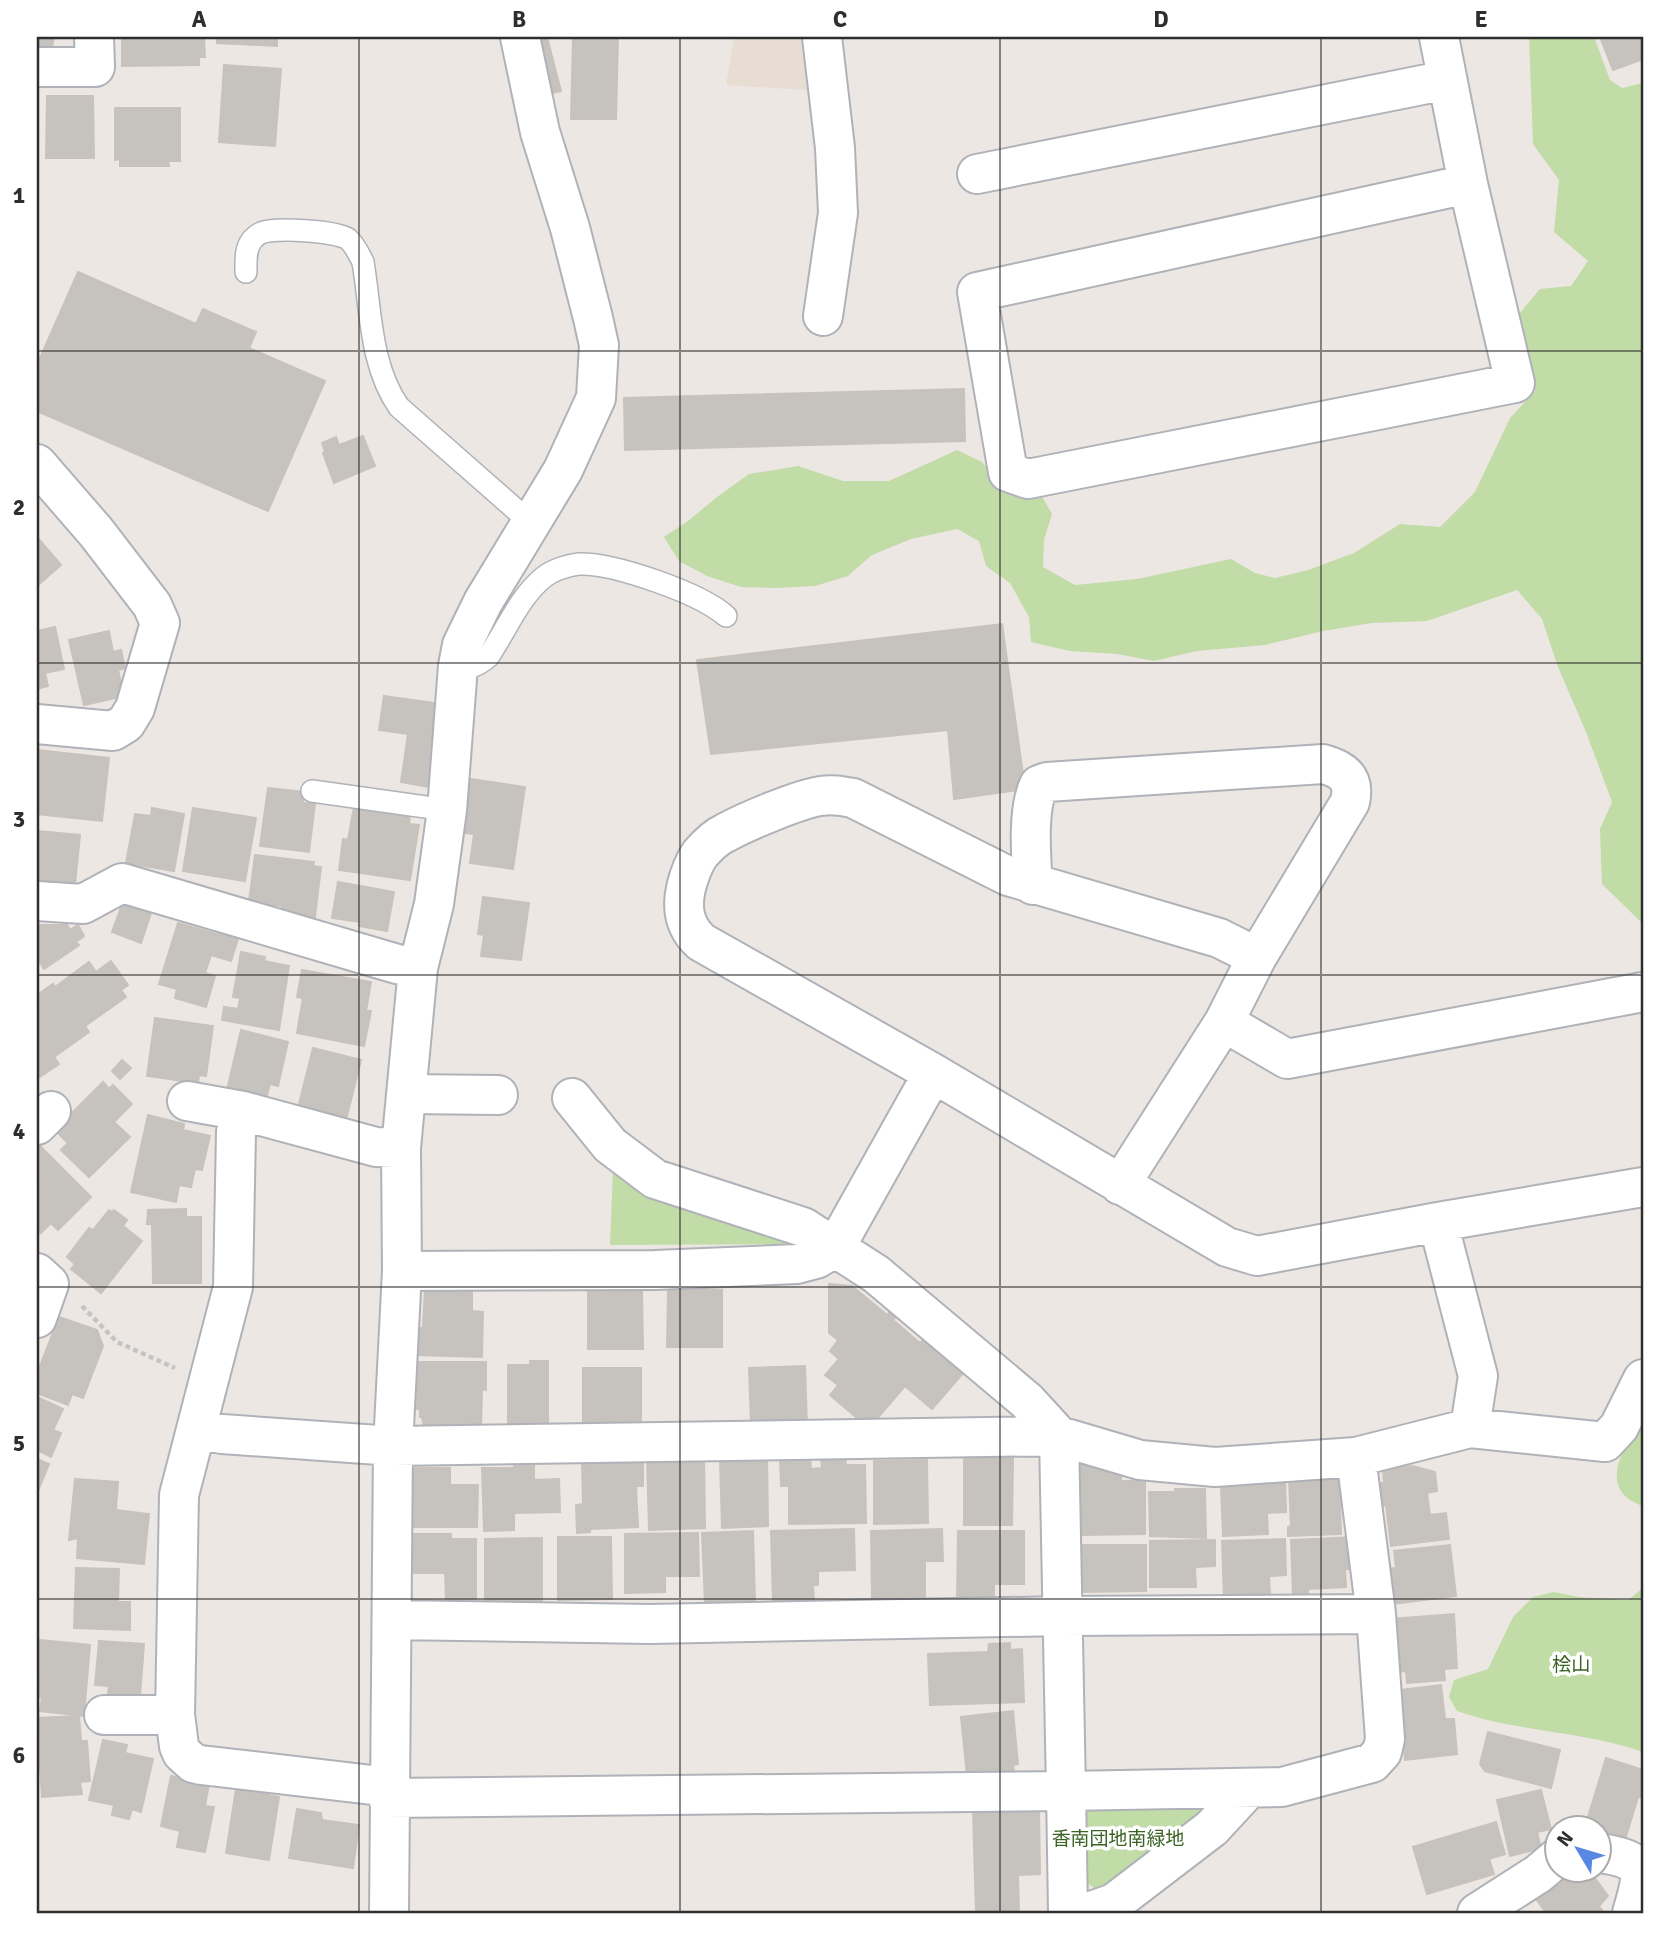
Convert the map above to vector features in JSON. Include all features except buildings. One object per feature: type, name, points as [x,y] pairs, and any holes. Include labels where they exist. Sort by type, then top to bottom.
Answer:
[{"type":"street","points":[[37,67],[95,67],[94,37]]},
{"type":"street","points":[[389,1913],[393,1446],[402,1271],[401,1148],[418,968],[434,904],[447,810],[458,666],[462,645],[483,602],[563,470],[596,398],[598,345],[570,228],[540,132],[520,37]]},
{"type":"street","points":[[822,37],[835,148],[838,214],[823,316]]},
{"type":"street","points":[[1439,37],[1468,184],[1516,383],[1028,479],[1008,472],[977,292],[1468,184]]},
{"type":"street","points":[[977,173],[1447,80]]},
{"type":"street","points":[[37,464],[152,605],[160,623],[135,708],[120,728],[113,730],[37,724]]},
{"type":"street","points":[[1033,885],[1030,849],[1035,793],[1039,785],[1047,782],[1323,764],[1338,768],[1349,778],[1353,790],[1350,802],[1257,957],[1224,1022],[1120,1185]]},
{"type":"street","points":[[1257,957],[1219,938],[1007,876],[853,799],[838,795],[806,799],[724,833],[699,855],[689,874],[684,898],[684,918],[691,932],[701,942],[933,1073],[1227,1247],[1257,1256],[1643,1187]]},
{"type":"street","points":[[37,901],[83,904],[122,883],[418,968]]},
{"type":"street","points":[[1224,1022],[1287,1059],[1643,992]]},
{"type":"street","points":[[402,1271],[655,1270],[785,1264],[816,1259],[835,1248],[933,1073]]},
{"type":"street","points":[[406,1094],[498,1095]]},
{"type":"street","points":[[572,1098],[610,1145],[655,1179],[803,1227],[876,1274],[1027,1401],[1059,1436],[1068,1913]]},
{"type":"street","points":[[187,1101],[224,1106],[376,1147],[401,1148]]},
{"type":"street","points":[[243,1111],[236,1132],[233,1287],[179,1495],[174,1715],[179,1746],[182,1753],[193,1763],[388,1792],[1066,1791],[1282,1787],[1372,1763],[1382,1752],[1385,1739],[1376,1614],[1356,1457]]},
{"type":"street","points":[[1438,1222],[1478,1376],[1470,1428]]},
{"type":"street","points":[[197,1429],[222,1434],[393,1446],[1059,1436],[1140,1460],[1215,1467],[1356,1457],[1470,1428],[1605,1442],[1619,1427],[1643,1379]]},
{"type":"street","points":[[392,1620],[650,1624],[1062,1616],[1376,1614]]},
{"type":"street","points":[[104,1715],[174,1715]]},
{"type":"street","points":[[1086,1913],[1114,1903],[1212,1828],[1248,1789]]},
{"type":"street","points":[[1614,1855],[1623,1856],[1637,1866],[1641,1882],[1632,1913]]},
{"type":"street","points":[[1477,1913],[1544,1869]]},
{"type":"lane","points":[[246,272],[247,251],[252,240],[260,233],[276,231],[334,234],[347,239],[357,249],[363,262],[380,371],[387,390],[399,407],[531,523]]},
{"type":"lane","points":[[458,666],[471,668],[488,657],[530,590],[546,575],[579,564],[628,572],[702,599],[726,616]]},
{"type":"lane","points":[[312,791],[447,810]]},
{"type":"path","points":[[41,1291],[59,1283],[117,1342],[170,1367],[181,1369]]},
{"type":"shaded area","points":[[734,37],[813,37],[820,91],[726,85]]},
{"type":"green space","points":[[1529,37],[1594,37],[1610,80],[1622,88],[1643,83],[1643,924],[1602,884],[1600,829],[1612,802],[1558,667],[1542,619],[1517,590],[1427,621],[1372,623],[1265,645],[1197,651],[1154,661],[1117,654],[1070,651],[1031,642],[1029,617],[1010,583],[986,566],[979,541],[957,529],[911,539],[872,555],[848,576],[815,586],[776,588],[741,587],[707,576],[679,561],[664,537],[749,474],[798,466],[843,481],[889,481],[957,450],[982,462],[999,483],[1039,491],[1052,514],[1044,540],[1043,567],[1075,585],[1137,579],[1231,559],[1255,573],[1275,578],[1308,570],[1354,553],[1400,524],[1440,527],[1475,492],[1510,418],[1535,391],[1514,320],[1540,289],[1571,286],[1588,261],[1554,232],[1559,180],[1533,144]]},
{"type":"green space","points":[[613,1169],[791,1231],[790,1244],[610,1245]]},
{"type":"green space","points":[[1643,1418],[1643,1506],[1628,1499],[1620,1489],[1617,1479],[1622,1454]]},
{"type":"green space","name":"桧山","points":[[1643,1588],[1643,1752],[1457,1711],[1449,1697],[1454,1680],[1488,1669],[1513,1617],[1533,1597],[1554,1592],[1579,1597],[1628,1600]]},
{"type":"green space","name":"香南団地南緑地","points":[[1199,1801],[1205,1817],[1103,1894],[1087,1883],[1080,1823],[1093,1802]]}]
